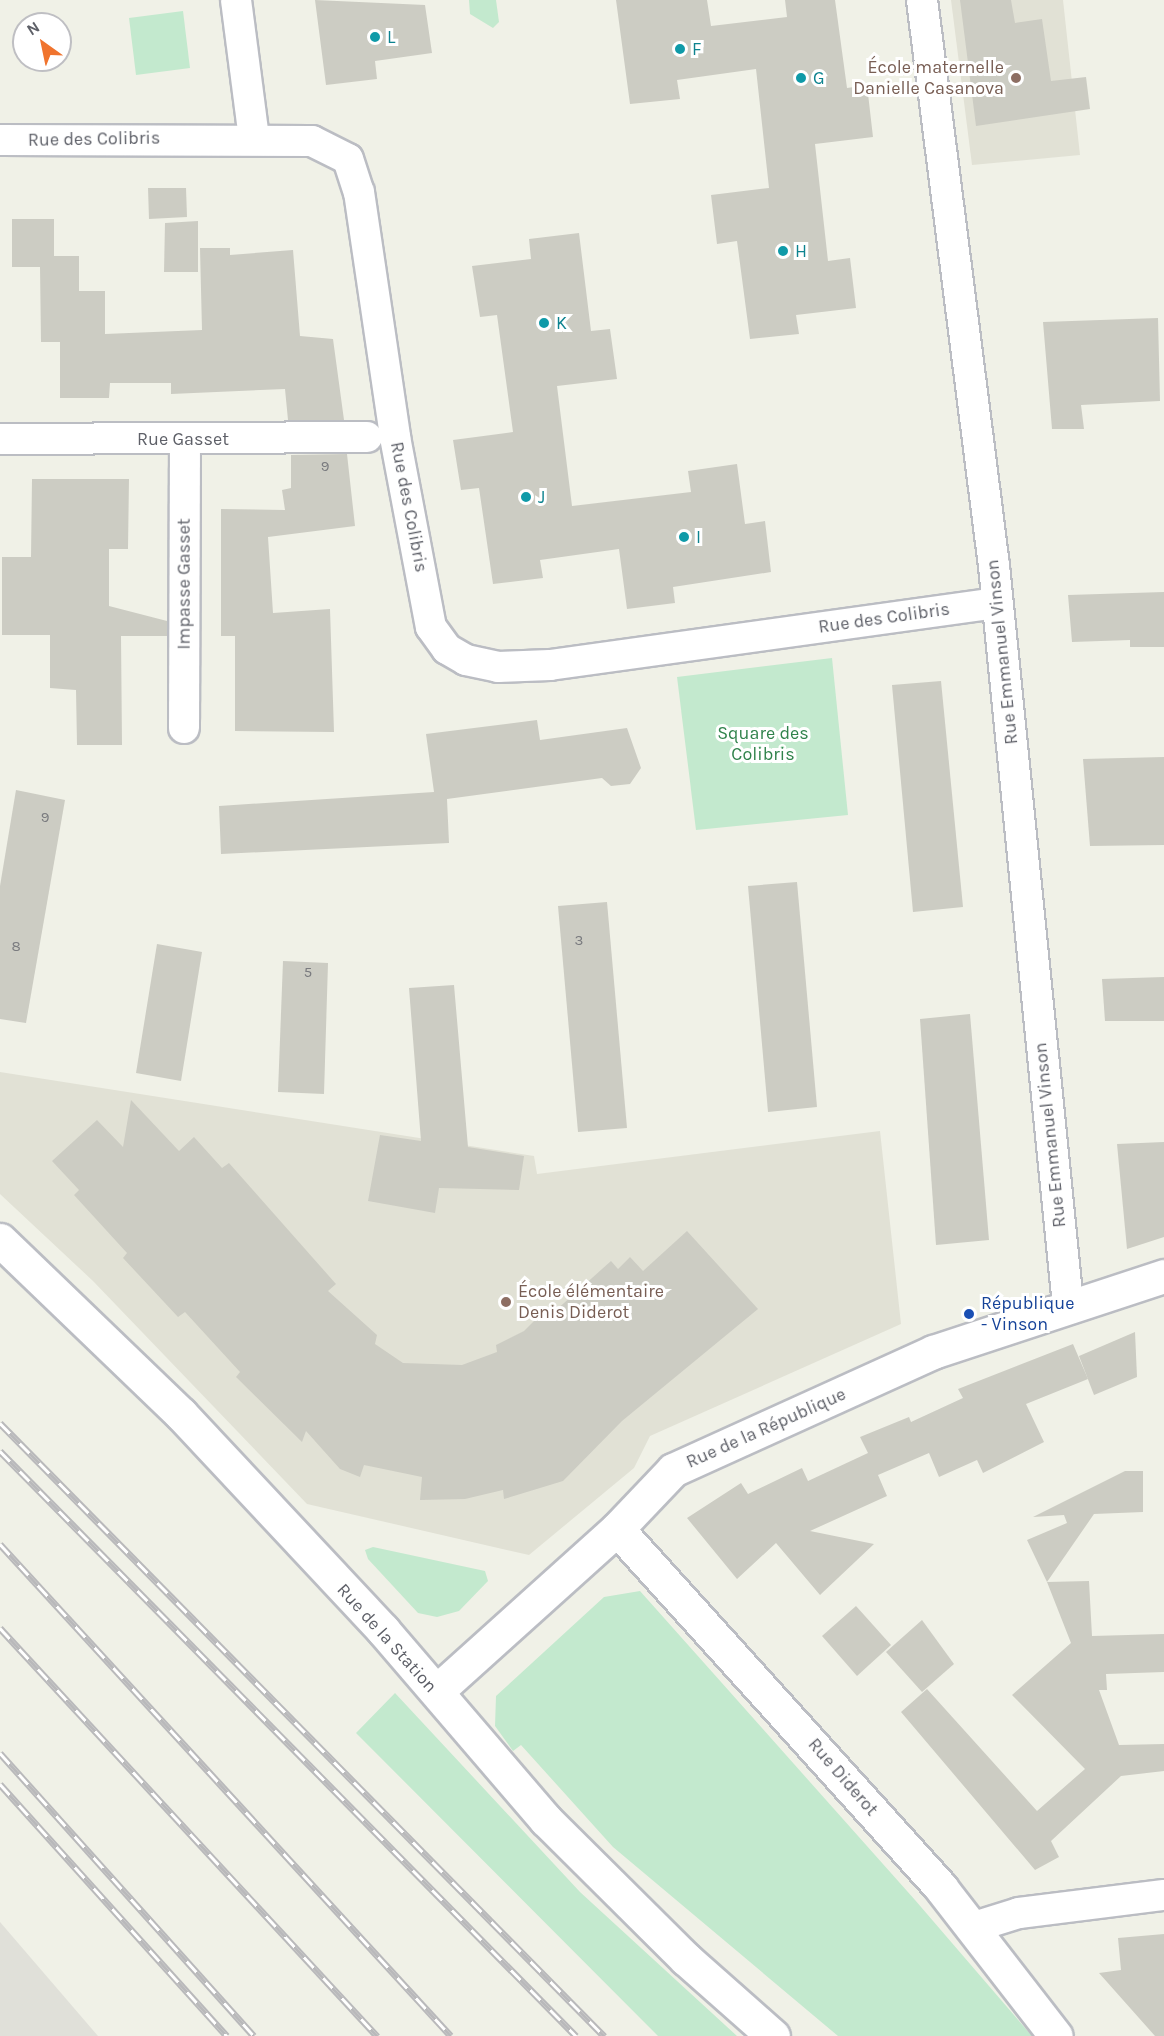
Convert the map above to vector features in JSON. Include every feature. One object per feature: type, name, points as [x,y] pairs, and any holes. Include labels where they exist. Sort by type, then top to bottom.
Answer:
[{"type":"street","points":[[236,0],[254,138]]},
{"type":"street","name":"Rue Emmanuel Vinson","points":[[922,0],[996,603],[1068,1305]]},
{"type":"street","name":"Rue des Colibris","points":[[0,140],[254,138],[312,141],[348,159],[359,192],[431,627],[447,649],[466,660],[498,667],[550,665],[996,603]]},
{"type":"street","name":"Rue Gasset","points":[[0,439],[184,440],[367,437]]},
{"type":"street","name":"Impasse Gasset","points":[[184,440],[184,728]]},
{"type":"street","name":"Rue de la Station","points":[[0,1240],[181,1414],[437,1691],[546,1820],[686,1959],[773,2036]]},
{"type":"street","name":"Rue de la République","points":[[437,1691],[617,1529],[673,1470],[933,1352],[1068,1305],[1164,1276]]},
{"type":"street","name":"Rue Diderot","points":[[617,1529],[974,1927],[1056,2036]]},
{"type":"street","points":[[974,1927],[1019,1913],[1164,1895]]},
{"type":"shaded area","name":"École maternelle Danielle Casanova","points":[[951,0],[1063,0],[1080,155],[972,165]]},
{"type":"shaded area","name":"École élémentaire Denis Diderot","points":[[0,1072],[534,1156],[537,1174],[880,1131],[901,1324],[650,1436],[634,1468],[529,1555],[307,1504],[93,1281],[0,1194]]},
{"type":"shaded area","points":[[0,1922],[98,2036],[0,2036]]},
{"type":"green space","points":[[469,0],[496,0],[499,22],[493,28],[470,14]]},
{"type":"green space","points":[[183,11],[190,68],[136,75],[129,18]]},
{"type":"green space","name":"Square des Colibris","points":[[832,658],[848,815],[696,830],[677,677]]},
{"type":"green space","points":[[373,1547],[485,1571],[488,1581],[459,1611],[437,1617],[418,1613],[368,1559],[365,1550]]},
{"type":"green space","points":[[640,1591],[915,1900],[1032,2036],[838,2036],[613,1847],[521,1745],[513,1751],[495,1726],[496,1696],[604,1597]]},
{"type":"green space","points":[[395,1693],[580,1892],[737,2036],[658,2036],[356,1733]]},
{"type":"building","name":"L","points":[[315,0],[425,5],[432,53],[375,61],[377,79],[326,85]]},
{"type":"building","points":[[616,0],[707,0],[711,26],[787,17],[785,0],[835,0],[847,88],[867,85],[873,137],[815,144],[828,261],[850,258],[856,308],[796,315],[799,334],[750,339],[737,241],[717,244],[711,195],[769,188],[756,69],[677,80],[680,99],[630,104]]},
{"type":"building","points":[[960,0],[1011,0],[1015,23],[1042,19],[1051,81],[1086,77],[1090,109],[976,126]]},
{"type":"building","points":[[148,188],[186,188],[187,217],[149,219]]},
{"type":"building","points":[[12,219],[54,219],[54,256],[79,256],[79,291],[105,291],[105,334],[202,330],[200,248],[230,248],[230,255],[293,250],[300,336],[333,339],[344,420],[288,420],[285,389],[171,394],[171,383],[110,383],[109,398],[60,398],[60,342],[41,342],[40,267],[12,267]]},
{"type":"building","points":[[198,221],[198,272],[164,272],[165,223]]},
{"type":"building","points":[[579,233],[591,331],[610,329],[617,379],[557,386],[572,506],[691,492],[688,471],[737,464],[745,524],[765,521],[771,572],[673,587],[675,603],[627,609],[619,549],[540,560],[543,578],[493,584],[479,488],[461,490],[453,440],[513,432],[497,315],[480,317],[472,266],[531,259],[529,239]]},
{"type":"building","points":[[1158,318],[1160,401],[1081,405],[1084,429],[1052,429],[1043,322]]},
{"type":"building","points":[[347,454],[355,526],[268,537],[273,613],[330,609],[334,732],[235,731],[235,636],[221,636],[221,509],[285,510],[282,490],[291,488],[291,455]]},
{"type":"building","points":[[32,479],[129,479],[128,549],[109,549],[109,606],[167,621],[167,636],[121,636],[122,745],[77,745],[76,690],[50,688],[50,635],[2,635],[2,557],[31,557]]},
{"type":"building","points":[[1164,592],[1164,647],[1130,647],[1130,640],[1072,642],[1068,595]]},
{"type":"building","points":[[941,681],[963,907],[913,912],[892,685]]},
{"type":"building","points":[[537,720],[540,740],[627,728],[641,768],[630,784],[611,786],[602,778],[447,799],[449,843],[221,854],[219,806],[434,792],[426,734]]},
{"type":"building","points":[[1164,757],[1164,845],[1090,846],[1083,759]]},
{"type":"building","points":[[16,790],[65,800],[26,1023],[0,1019],[0,886]]},
{"type":"building","points":[[797,882],[817,1107],[768,1112],[748,886]]},
{"type":"building","points":[[607,902],[627,1128],[578,1132],[558,906]]},
{"type":"building","points":[[157,944],[202,952],[181,1081],[136,1073]]},
{"type":"building","points":[[283,961],[328,963],[324,1094],[278,1092]]},
{"type":"building","points":[[1164,977],[1164,1021],[1105,1021],[1102,979]]},
{"type":"building","points":[[454,985],[468,1147],[524,1156],[519,1190],[439,1188],[435,1213],[368,1201],[380,1135],[421,1141],[409,988]]},
{"type":"building","points":[[970,1014],[989,1240],[936,1245],[920,1019]]},
{"type":"building","points":[[131,1100],[179,1151],[194,1137],[222,1168],[229,1163],[336,1284],[328,1291],[377,1335],[375,1344],[403,1363],[462,1365],[497,1352],[496,1345],[524,1331],[540,1315],[545,1320],[611,1261],[618,1269],[630,1257],[643,1271],[687,1231],[758,1309],[622,1421],[563,1481],[504,1499],[503,1490],[465,1499],[420,1500],[422,1477],[364,1465],[360,1477],[340,1469],[306,1431],[302,1442],[236,1377],[240,1372],[185,1312],[178,1317],[123,1258],[127,1253],[74,1195],[79,1190],[52,1161],[97,1120],[123,1147]]},
{"type":"building","points":[[1164,1142],[1164,1237],[1127,1249],[1117,1144]]},
{"type":"building","points":[[1135,1332],[1137,1377],[1094,1395],[1079,1356]]},
{"type":"building","points":[[1073,1344],[1088,1379],[1026,1404],[1044,1442],[983,1473],[977,1460],[939,1477],[929,1453],[878,1475],[887,1496],[810,1531],[874,1544],[820,1595],[776,1543],[737,1579],[687,1518],[741,1483],[748,1494],[802,1468],[808,1481],[868,1453],[860,1437],[909,1417],[911,1422],[963,1398],[958,1389]]},
{"type":"building","points":[[1125,1471],[1143,1471],[1143,1512],[1094,1514],[1047,1582],[1027,1540],[1067,1523],[1064,1515],[1033,1517]]},
{"type":"building","points":[[1089,1581],[1092,1636],[1164,1634],[1164,1672],[1106,1674],[1107,1690],[1099,1690],[1119,1745],[1164,1744],[1164,1771],[1121,1776],[1051,1841],[1059,1857],[1035,1870],[901,1712],[927,1689],[1037,1811],[1085,1769],[1012,1695],[1071,1643],[1047,1582]]},
{"type":"building","points":[[856,1606],[891,1645],[857,1676],[822,1636]]},
{"type":"building","points":[[922,1620],[954,1664],[922,1692],[886,1652]]},
{"type":"building","points":[[1164,1934],[1164,2036],[1155,2036],[1099,1973],[1121,1970],[1118,1938]]},
{"type":"railway","points":[[0,1423],[604,2036]]},
{"type":"railway","points":[[0,1451],[576,2036]]},
{"type":"railway","points":[[0,1544],[451,2036]]},
{"type":"railway","points":[[0,1628],[377,2036]]},
{"type":"railway","points":[[0,1753],[254,2036]]},
{"type":"railway","points":[[0,1784],[227,2036]]},
{"type":"place","name":"L","points":[[375,37]]},
{"type":"place","name":"F","points":[[680,49]]},
{"type":"place","name":"G","points":[[801,78]]},
{"type":"place","name":"École maternelle Danielle Casanova","points":[[1016,78]]},
{"type":"place","name":"H","points":[[783,251]]},
{"type":"place","name":"K","points":[[544,323]]},
{"type":"place","name":"J","points":[[526,497]]},
{"type":"place","name":"I","points":[[684,537]]},
{"type":"place","name":"École élémentaire Denis Diderot","points":[[506,1302]]},
{"type":"place","name":"République - Vinson","points":[[969,1314]]}]
